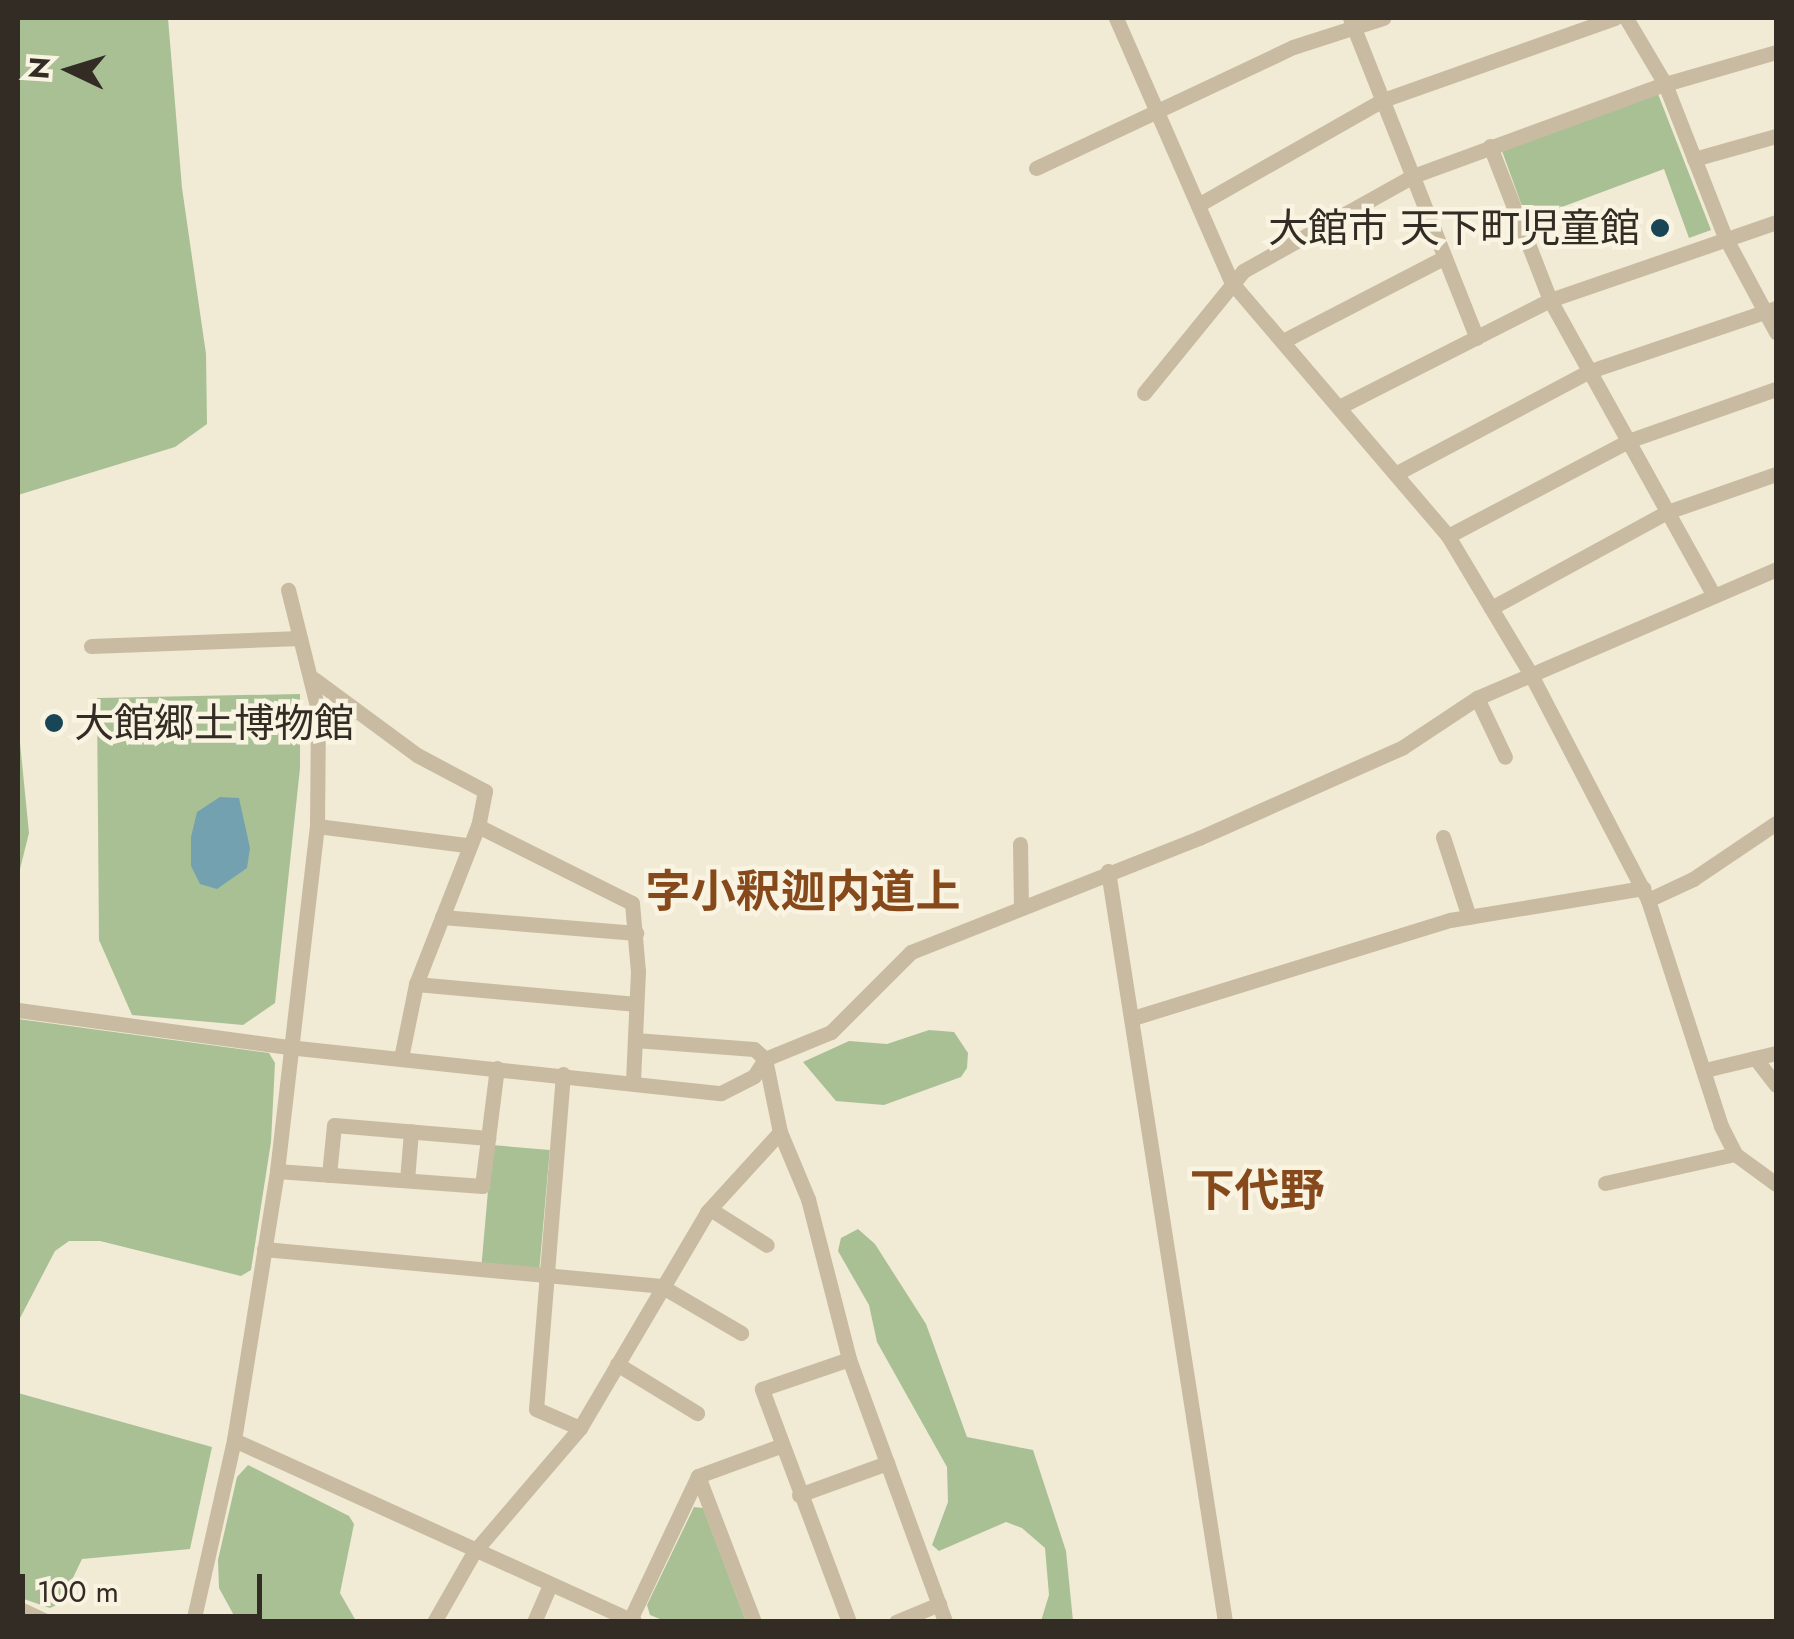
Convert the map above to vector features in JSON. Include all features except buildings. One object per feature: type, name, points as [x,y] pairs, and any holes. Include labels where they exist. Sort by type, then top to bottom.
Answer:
[{"type":"street","points":[[1116,18],[1232,283],[1342,405],[1448,536],[1530,673],[1646,894],[1735,1154],[1776,1184]]},
{"type":"street","points":[[1036,168],[1158,115],[1293,48],[1353,23],[1384,18]]},
{"type":"street","points":[[1198,205],[1383,100],[1615,18]]},
{"type":"street","points":[[1626,18],[1664,84],[1725,237],[1771,309],[1776,332]]},
{"type":"street","points":[[1353,23],[1477,338]]},
{"type":"street","points":[[1144,393],[1232,283],[1414,176],[1664,84],[1776,52]]},
{"type":"street","points":[[1694,159],[1776,136]]},
{"type":"street","points":[[1490,146],[1550,300],[1714,596]]},
{"type":"street","points":[[1342,405],[1550,300],[1776,222]]},
{"type":"street","points":[[1283,341],[1445,257]]},
{"type":"street","points":[[1397,473],[1590,371],[1771,309]]},
{"type":"street","points":[[1448,536],[1628,441],[1776,389]]},
{"type":"street","points":[[1491,608],[1667,512],[1776,474]]},
{"type":"street","points":[[18,1010],[288,1047],[721,1093],[754,1076],[766,1060],[832,1032],[912,952],[1403,747],[1478,698],[1530,673],[1776,569]]},
{"type":"street","points":[[193,1622],[234,1440],[277,1171],[288,1047],[318,826],[314,679],[288,590]]},
{"type":"street","points":[[92,646],[300,638]]},
{"type":"street","points":[[314,679],[418,756],[485,791],[478,826],[466,846],[416,984],[401,1058]]},
{"type":"street","points":[[1478,698],[1506,757]]},
{"type":"street","points":[[1132,1018],[1468,917],[1646,894],[1776,823]]},
{"type":"street","points":[[318,826],[466,846]]},
{"type":"street","points":[[478,826],[619,892],[632,903],[636,933],[633,1081]]},
{"type":"street","points":[[1443,837],[1468,917]]},
{"type":"street","points":[[1020,844],[1021,908]]},
{"type":"street","points":[[1108,871],[1225,1622]]},
{"type":"street","points":[[442,917],[636,933]]},
{"type":"street","points":[[416,984],[636,1004]]},
{"type":"street","points":[[635,1040],[754,1049],[766,1060],[780,1132],[808,1199],[849,1359],[946,1622]]},
{"type":"street","points":[[1704,1070],[1776,1053]]},
{"type":"street","points":[[1755,1058],[1776,1085]]},
{"type":"street","points":[[277,1171],[482,1186],[497,1068]]},
{"type":"street","points":[[563,1074],[536,1409],[580,1428]]},
{"type":"street","points":[[328,1175],[334,1124],[488,1138]]},
{"type":"street","points":[[407,1180],[411,1132]]},
{"type":"street","points":[[434,1622],[474,1552],[580,1428],[710,1209],[780,1132]]},
{"type":"street","points":[[1605,1184],[1735,1154]]},
{"type":"street","points":[[1762,1173],[1776,1161]]},
{"type":"street","points":[[710,1209],[767,1244]]},
{"type":"street","points":[[264,1249],[662,1286],[741,1333]]},
{"type":"street","points":[[848,1622],[762,1390],[849,1359]]},
{"type":"street","points":[[617,1364],[698,1412]]},
{"type":"street","points":[[234,1440],[631,1621],[698,1476],[780,1446]]},
{"type":"street","points":[[799,1495],[887,1463]]},
{"type":"street","points":[[698,1476],[754,1622]]},
{"type":"street","points":[[534,1622],[550,1585]]},
{"type":"street","points":[[896,1622],[939,1604]]},
{"type":"street","points":[[18,1608],[48,1622]]},
{"type":"green space","points":[[18,18],[168,18],[182,188],[206,354],[207,424],[175,447],[18,495]]},
{"type":"green space","points":[[1658,94],[1711,230],[1689,238],[1664,169],[1527,220],[1502,151]]},
{"type":"green space","points":[[300,694],[300,768],[275,1003],[243,1025],[132,1015],[99,940],[97,698]]},
{"type":"green space","points":[[18,723],[29,833],[18,877]]},
{"type":"green space","points":[[18,1019],[269,1053],[275,1063],[271,1142],[251,1270],[241,1276],[100,1241],[69,1241],[55,1251],[18,1322]]},
{"type":"green space","points":[[929,1030],[954,1032],[968,1053],[967,1068],[961,1077],[884,1105],[836,1101],[803,1062],[849,1041],[887,1044]]},
{"type":"green space","points":[[492,1145],[550,1150],[539,1269],[482,1264]]},
{"type":"green space","points":[[858,1229],[875,1244],[926,1324],[967,1437],[1033,1450],[1066,1551],[1073,1621],[1041,1621],[1049,1595],[1045,1548],[1022,1528],[1006,1522],[939,1551],[932,1545],[948,1502],[947,1467],[877,1342],[869,1305],[838,1251],[841,1238]]},
{"type":"green space","points":[[18,1393],[212,1447],[190,1549],[82,1559],[61,1603],[50,1608],[18,1597]]},
{"type":"green space","points":[[248,1465],[349,1516],[354,1524],[340,1593],[356,1621],[237,1621],[219,1588],[218,1560],[237,1477]]},
{"type":"green space","points":[[694,1507],[703,1508],[746,1621],[665,1621],[650,1615],[647,1605]]},
{"type":"water","points":[[220,797],[239,798],[250,848],[247,868],[217,889],[200,884],[191,866],[191,837],[197,812]]},
{"type":"place","name":"大館市 天下町児童館","points":[[1660,228]]},
{"type":"place","name":"大館郷土博物館","points":[[54,723]]},
{"type":"district","name":"字小釈迦内道上","points":[[803,892]]},
{"type":"district","name":"下代野","points":[[1257,1191]]}]
